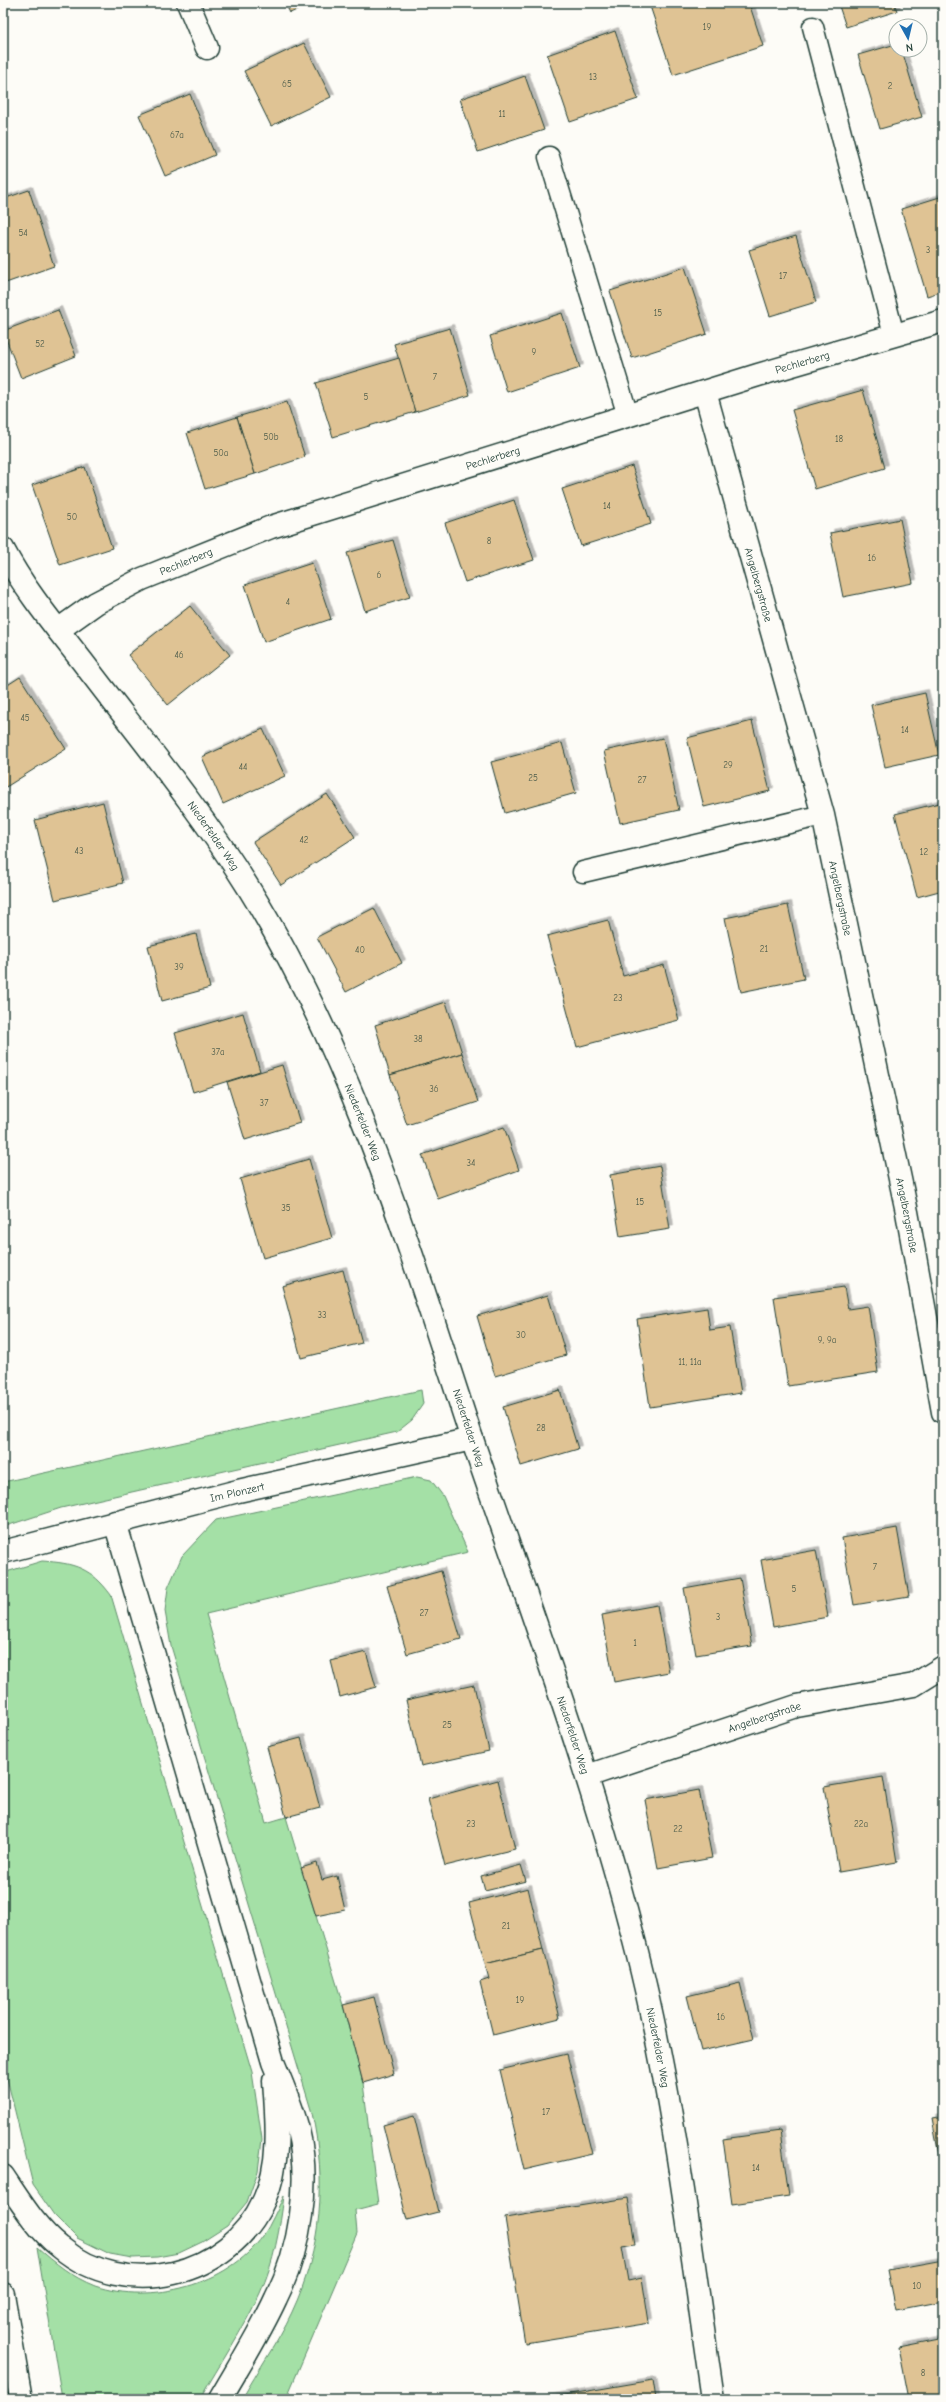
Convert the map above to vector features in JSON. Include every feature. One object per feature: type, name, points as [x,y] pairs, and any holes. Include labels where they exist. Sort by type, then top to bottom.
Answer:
[{"type":"main road","points":[[188,3],[207,48]]},
{"type":"main road","name":"Pechlerberg","points":[[58,630],[96,603],[142,579],[271,527],[704,392],[894,334],[943,321]]},
{"type":"main road","name":"Angelbergstraße","points":[[704,392],[823,815],[907,1212],[943,1412]]},
{"type":"main road","name":"Niederfelder Weg","points":[[3,549],[58,630],[220,845],[268,920],[326,1032],[373,1146],[587,1776],[638,1953],[678,2148],[713,2399]]},
{"type":"main road","name":"Im Plonzert","points":[[3,1552],[238,1491],[472,1439]]},
{"type":"main road","points":[[116,1522],[273,2062],[298,2131],[303,2180],[300,2214],[289,2264],[277,2297],[220,2399]]},
{"type":"main road","name":"Angelbergstraße","points":[[587,1776],[797,1706],[914,1685],[943,1667]]},
{"type":"main road","points":[[3,2176],[37,2224],[60,2247],[83,2263],[106,2272],[136,2277],[171,2274],[203,2263],[235,2242],[251,2226],[265,2200],[271,2177],[277,2123],[273,2062]]},
{"type":"main road","points":[[3,2294],[21,2399]]},
{"type":"lane","points":[[812,27],[894,334]]},
{"type":"lane","points":[[549,157],[628,416]]},
{"type":"lane","points":[[583,872],[823,815]]},
{"type":"green space","points":[[421,1390],[423,1404],[412,1420],[397,1432],[61,1508],[3,1527],[3,1482]]},
{"type":"green space","points":[[417,1477],[431,1480],[443,1496],[468,1552],[206,1614],[266,1823],[286,1817],[343,2005],[363,2083],[378,2204],[355,2210],[357,2233],[286,2399],[242,2399],[292,2312],[310,2264],[319,2214],[320,2189],[317,2139],[312,2113],[171,1646],[165,1611],[168,1588],[182,1556],[216,1520]]},
{"type":"green space","points":[[42,1561],[64,1563],[81,1569],[96,1579],[111,1595],[252,2072],[262,2139],[258,2171],[247,2202],[227,2226],[202,2242],[179,2253],[157,2257],[132,2258],[110,2254],[77,2238],[54,2215],[33,2185],[3,2062],[3,1573]]},
{"type":"green space","points":[[284,2196],[276,2245],[265,2282],[231,2347],[200,2399],[62,2399],[37,2247],[64,2269],[95,2286],[117,2291],[140,2293],[164,2291],[187,2286],[209,2278],[230,2267],[248,2253],[263,2236]]},
{"type":"building","points":[[285,3],[313,3],[290,13]]},
{"type":"building","points":[[649,3],[688,3],[690,7],[703,3],[749,3],[763,46],[673,75]]},
{"type":"building","points":[[838,3],[894,3],[897,11],[846,27]]},
{"type":"building","points":[[615,31],[638,99],[570,122],[547,55]]},
{"type":"building","points":[[304,43],[331,97],[271,126],[244,71]]},
{"type":"building","points":[[888,46],[888,58],[904,58],[922,117],[880,129],[858,55]]},
{"type":"building","points":[[525,76],[544,130],[478,152],[460,99]]},
{"type":"building","points":[[190,94],[215,155],[165,176],[139,115]]},
{"type":"building","points":[[29,190],[54,266],[3,284],[3,199]]},
{"type":"building","points":[[943,196],[943,291],[927,296],[901,209]]},
{"type":"building","points":[[796,236],[816,302],[770,316],[749,250]]},
{"type":"building","points":[[685,267],[707,334],[632,358],[610,291]]},
{"type":"building","points":[[58,310],[76,356],[21,378],[3,331]]},
{"type":"building","points":[[562,313],[580,368],[507,392],[490,336]]},
{"type":"building","points":[[450,328],[470,395],[415,412],[394,344]]},
{"type":"building","points":[[399,358],[415,412],[333,437],[316,383]]},
{"type":"building","points":[[863,390],[885,468],[815,489],[792,410]]},
{"type":"building","points":[[287,402],[305,457],[255,474],[237,417]]},
{"type":"building","points":[[237,417],[255,474],[205,489],[187,433]]},
{"type":"building","points":[[632,466],[651,524],[581,546],[562,489]]},
{"type":"building","points":[[85,467],[112,548],[60,565],[32,485]]},
{"type":"building","points":[[514,500],[534,560],[465,582],[445,523]]},
{"type":"building","points":[[900,519],[913,583],[843,597],[830,533]]},
{"type":"building","points":[[393,540],[410,597],[365,611],[347,553]]},
{"type":"building","points":[[312,563],[331,619],[264,642],[245,585]]},
{"type":"building","points":[[190,606],[230,655],[168,705],[128,655]]},
{"type":"building","points":[[20,677],[66,749],[6,787],[3,782],[3,688]]},
{"type":"building","points":[[925,693],[939,755],[885,767],[871,705]]},
{"type":"building","points":[[752,721],[770,791],[704,807],[687,738]]},
{"type":"building","points":[[263,729],[285,776],[223,804],[202,757]]},
{"type":"building","points":[[663,738],[679,810],[620,823],[604,751]]},
{"type":"building","points":[[562,743],[576,793],[505,813],[491,762]]},
{"type":"building","points":[[327,794],[355,837],[281,885],[253,842]]},
{"type":"building","points":[[103,802],[123,883],[55,900],[35,820]]},
{"type":"building","points":[[943,802],[943,890],[917,897],[895,814]]},
{"type":"building","points":[[788,905],[804,979],[741,992],[725,918]]},
{"type":"building","points":[[374,908],[402,963],[346,992],[317,937]]},
{"type":"building","points":[[608,920],[623,976],[664,965],[679,1020],[577,1047],[547,936]]},
{"type":"building","points":[[196,934],[210,988],[162,1001],[148,946]]},
{"type":"building","points":[[446,1002],[462,1053],[390,1075],[375,1025]]},
{"type":"building","points":[[243,1013],[260,1071],[193,1092],[175,1033]]},
{"type":"building","points":[[462,1053],[478,1102],[407,1125],[390,1075]]},
{"type":"building","points":[[282,1065],[300,1123],[245,1140],[227,1082]]},
{"type":"building","points":[[504,1127],[519,1170],[438,1199],[422,1155]]},
{"type":"building","points":[[309,1159],[332,1238],[263,1258],[240,1179]]},
{"type":"building","points":[[660,1166],[670,1229],[620,1237],[610,1175]]},
{"type":"building","points":[[343,1270],[362,1343],[301,1358],[282,1286]]},
{"type":"building","points":[[844,1287],[848,1309],[868,1306],[878,1372],[788,1386],[774,1297]]},
{"type":"building","points":[[548,1295],[566,1355],[495,1376],[477,1316]]},
{"type":"building","points":[[707,1308],[710,1330],[730,1327],[741,1393],[650,1407],[637,1319]]},
{"type":"building","points":[[560,1390],[578,1449],[521,1466],[503,1407]]},
{"type":"building","points":[[897,1528],[909,1596],[854,1605],[842,1538]]},
{"type":"building","points":[[816,1550],[828,1617],[773,1627],[761,1560]]},
{"type":"building","points":[[441,1571],[461,1639],[407,1654],[387,1586]]},
{"type":"building","points":[[740,1578],[752,1646],[696,1655],[684,1588]]},
{"type":"building","points":[[657,1605],[669,1672],[614,1682],[602,1615]]},
{"type":"building","points":[[366,1652],[376,1687],[340,1697],[331,1661]]},
{"type":"building","points":[[474,1685],[489,1751],[421,1766],[406,1700]]},
{"type":"building","points":[[301,1738],[320,1808],[286,1817],[267,1747]]},
{"type":"building","points":[[883,1777],[897,1862],[839,1872],[824,1787]]},
{"type":"building","points":[[498,1780],[515,1849],[445,1866],[428,1799]]},
{"type":"building","points":[[699,1790],[712,1858],[658,1868],[645,1800]]},
{"type":"building","points":[[317,1863],[322,1880],[337,1876],[345,1910],[316,1916],[301,1868]]},
{"type":"building","points":[[521,1865],[526,1881],[485,1891],[481,1876]]},
{"type":"building","points":[[528,1888],[543,1950],[485,1964],[469,1903]]},
{"type":"building","points":[[543,1950],[560,2018],[493,2035],[480,1982],[489,1979],[485,1964]]},
{"type":"building","points":[[740,1983],[754,2039],[701,2051],[687,1996]]},
{"type":"building","points":[[374,1997],[394,2074],[363,2083],[343,2005]]},
{"type":"building","points":[[567,2054],[592,2154],[524,2170],[500,2070]]},
{"type":"building","points":[[414,2116],[438,2212],[407,2220],[383,2125]]},
{"type":"building","points":[[943,2117],[943,2176],[932,2119]]},
{"type":"building","points":[[780,2131],[789,2196],[732,2204],[723,2139]]},
{"type":"building","points":[[628,2198],[635,2245],[622,2247],[628,2281],[642,2278],[649,2323],[525,2343],[505,2218]]},
{"type":"building","points":[[943,2260],[943,2301],[896,2310],[888,2270]]},
{"type":"building","points":[[943,2339],[943,2399],[908,2399],[898,2348]]},
{"type":"building","points":[[653,2380],[656,2399],[541,2399]]}]
